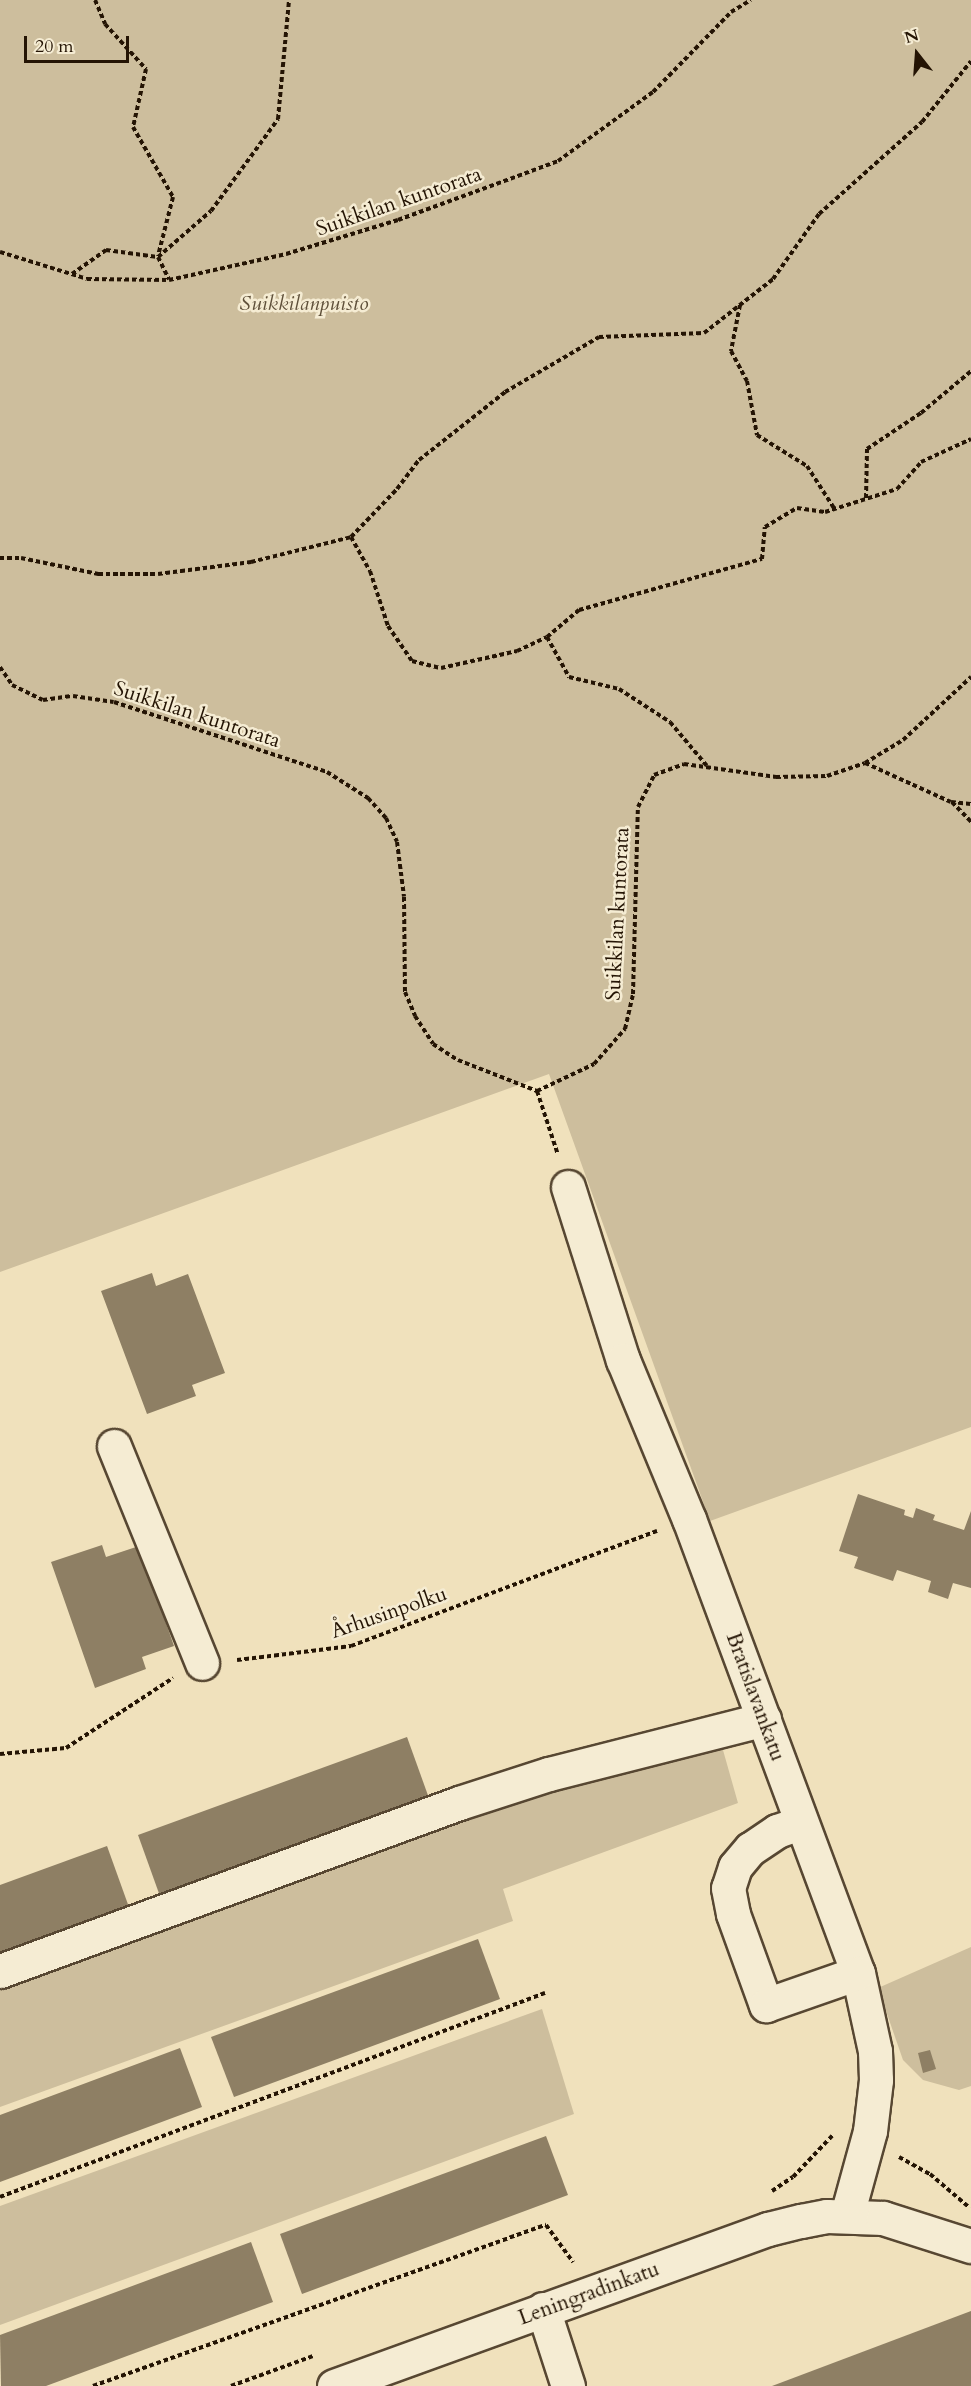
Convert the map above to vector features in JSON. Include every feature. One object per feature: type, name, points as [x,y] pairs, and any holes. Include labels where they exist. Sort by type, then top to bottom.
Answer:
[{"type":"street","name":"Bratislavankatu","points":[[568,1187],[623,1360],[690,1519],[800,1823],[858,1973],[870,2021],[876,2080],[870,2131],[847,2215]]},
{"type":"street","points":[[114,1446],[202,1664]]},
{"type":"street","points":[[0,1971],[459,1803],[549,1774],[764,1719]]},
{"type":"street","points":[[800,1823],[777,1831],[750,1849],[735,1867],[728,1888],[733,1914],[766,2005],[858,1973]]},
{"type":"street","name":"Leningradinkatu","points":[[334,2386],[768,2229],[847,2215],[901,2222],[971,2246]]},
{"type":"street","points":[[543,2309],[568,2386]]},
{"type":"path","points":[[95,0],[105,24],[146,69],[134,127],[173,197],[158,257],[169,280]]},
{"type":"path","points":[[72,274],[106,250],[158,257],[211,211],[278,119],[289,0]]},
{"type":"path","name":"Suikkilan kuntorata","points":[[0,252],[87,279],[169,280],[286,255],[419,213],[558,161],[653,92],[731,12],[751,0]]},
{"type":"path","points":[[0,558],[98,574],[158,574],[251,562],[351,537],[397,489],[419,459],[505,392],[599,336],[704,333],[773,279],[819,214],[922,122],[971,61]]},
{"type":"path","points":[[741,304],[731,351],[747,381],[757,435],[807,466],[834,508]]},
{"type":"path","points":[[866,498],[867,449],[921,413],[971,371]]},
{"type":"path","points":[[351,537],[370,571],[388,626],[412,661],[441,668],[517,651],[547,637],[579,610],[762,559],[765,527],[797,508],[825,512],[897,489],[921,462],[971,439]]},
{"type":"path","points":[[547,637],[569,677],[619,689],[670,722],[707,767]]},
{"type":"path","name":"Suikkilan kuntorata","points":[[0,667],[12,685],[43,699],[74,696],[114,702],[327,772],[368,798],[386,818],[397,842],[404,897],[405,992],[415,1016],[433,1044],[458,1060],[537,1090],[594,1064],[625,1029],[633,994],[638,807],[654,775],[670,766],[707,767],[776,777],[827,776],[865,763],[903,740],[971,677]]},
{"type":"path","points":[[865,763],[951,802],[971,804]]},
{"type":"path","points":[[951,802],[971,822]]},
{"type":"path","points":[[537,1090],[568,1187]]},
{"type":"path","name":"Århusinpolku","points":[[0,1754],[66,1748],[108,1723],[155,1686],[202,1664],[351,1646],[690,1519]]},
{"type":"path","points":[[0,2197],[545,1994]]},
{"type":"path","points":[[897,2155],[930,2174],[971,2209]]},
{"type":"path","points":[[93,2386],[546,2225],[573,2263]]},
{"type":"green space","name":"Suikkilanpuisto","points":[[0,0],[971,0],[971,1427],[710,1521],[549,1074],[0,1272]]},
{"type":"green space","points":[[721,1743],[738,1803],[503,1889],[513,1921],[0,2107],[0,1981],[483,1805]]},
{"type":"green space","points":[[971,1947],[971,2086],[959,2090],[923,2080],[903,2060],[878,1988]]},
{"type":"green space","points":[[542,2009],[574,2114],[0,2325],[0,2206]]},
{"type":"building","points":[[152,1273],[156,1286],[188,1274],[225,1373],[192,1385],[196,1396],[147,1414],[101,1291]]},
{"type":"building","points":[[858,1494],[905,1510],[904,1515],[913,1518],[916,1508],[935,1515],[933,1520],[964,1530],[971,1511],[971,1588],[953,1583],[948,1599],[928,1592],[931,1581],[897,1570],[893,1581],[854,1568],[858,1557],[839,1551]]},
{"type":"building","points":[[102,1545],[106,1557],[139,1546],[174,1646],[142,1657],[146,1669],[95,1688],[51,1562]]},
{"type":"building","points":[[407,1737],[430,1801],[161,1899],[138,1835]]},
{"type":"building","points":[[107,1846],[130,1910],[0,1957],[0,1885]]},
{"type":"building","points":[[478,1939],[500,1999],[234,2097],[211,2037]]},
{"type":"building","points":[[180,2048],[202,2107],[0,2182],[0,2115]]},
{"type":"building","points":[[930,2050],[936,2069],[923,2073],[918,2053]]},
{"type":"building","points":[[546,2136],[568,2195],[302,2294],[280,2234]]},
{"type":"building","points":[[251,2242],[273,2302],[46,2386],[1,2386],[0,2335]]},
{"type":"building","points":[[971,2311],[971,2386],[772,2386]]}]
